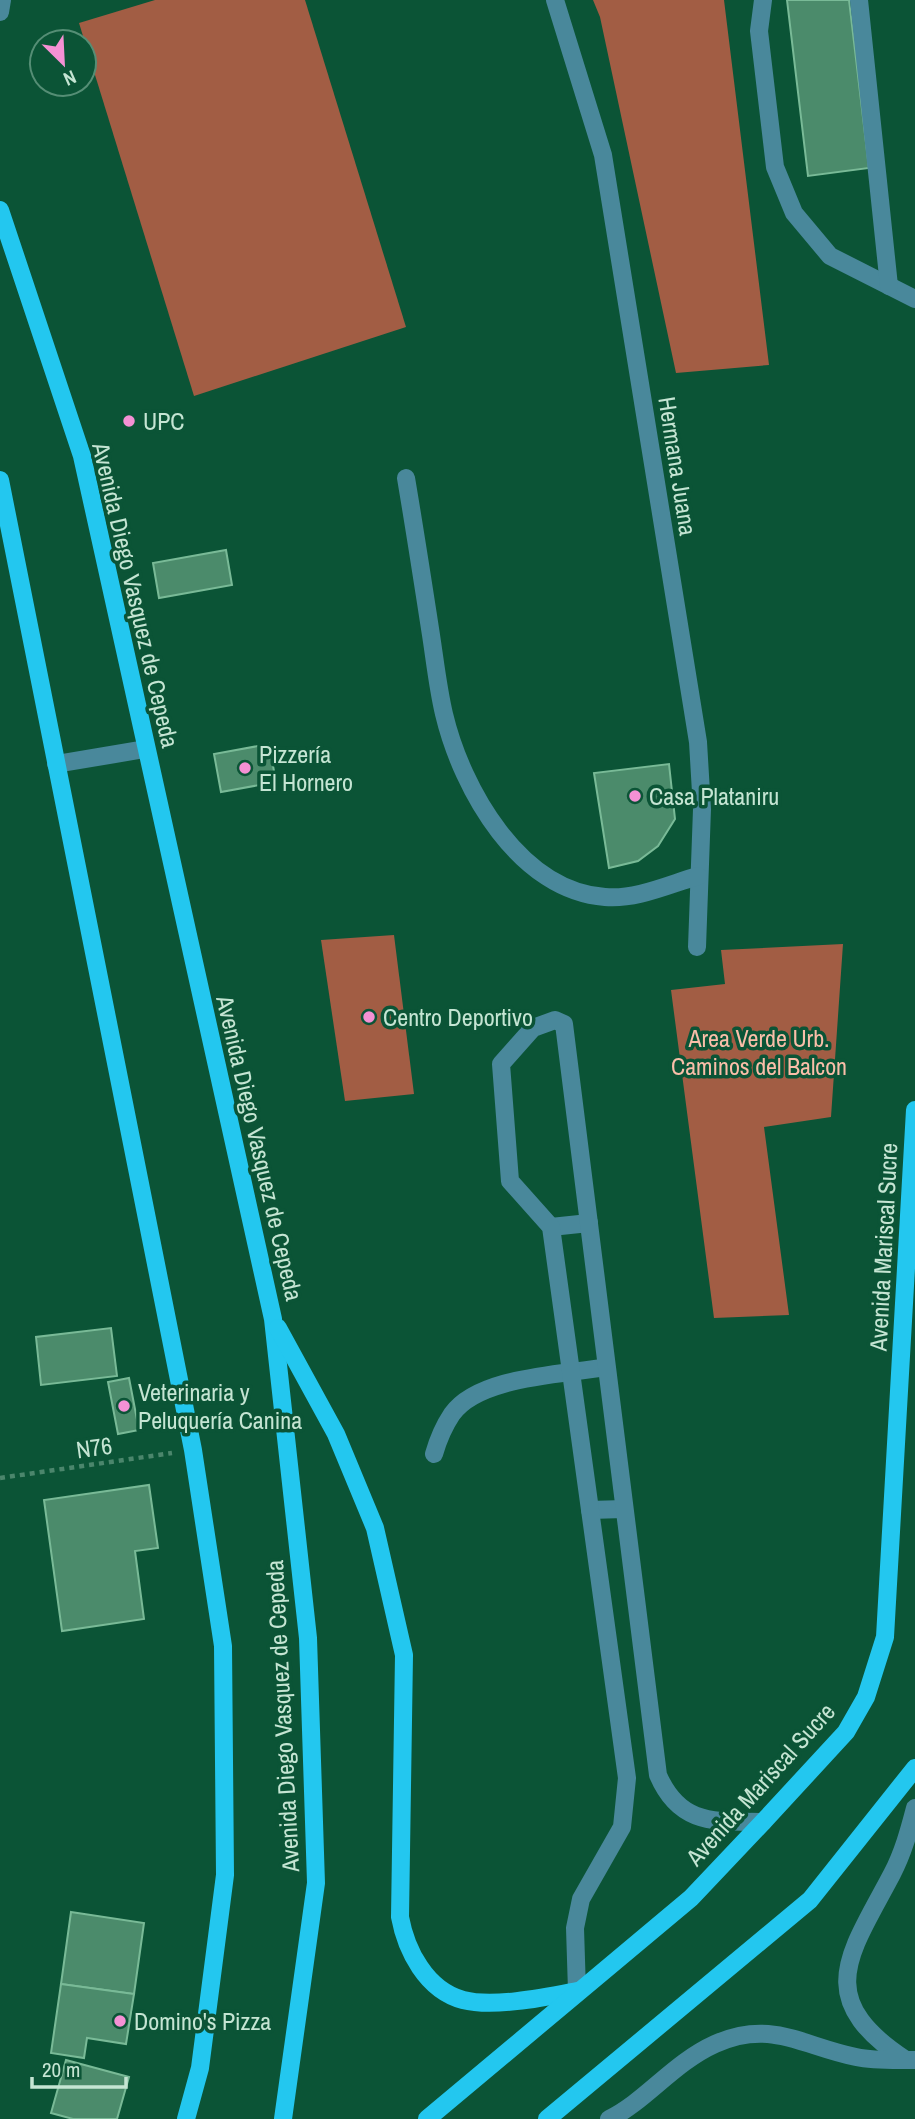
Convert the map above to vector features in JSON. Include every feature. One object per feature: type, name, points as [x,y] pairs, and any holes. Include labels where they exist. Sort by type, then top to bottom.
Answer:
[{"type":"main road","name":"Avenida Diego Vasquez de Cepeda","points":[[0,210],[82,456],[273,1319],[308,1638],[316,1883],[283,2119]]},
{"type":"main road","points":[[0,480],[193,1450],[223,1646],[225,1875],[200,2068],[186,2119]]},
{"type":"main road","name":"Avenida Mariscal Sucre","points":[[427,2119],[691,1898],[846,1732],[866,1697],[885,1637],[915,1110]]},
{"type":"main road","points":[[273,1319],[336,1434],[375,1528],[404,1655],[400,1916],[404,1938],[420,1968],[433,1983],[462,2000],[517,2001],[577,1991]]},
{"type":"main road","points":[[547,2119],[810,1900],[915,1768]]},
{"type":"street","points":[[0,12],[2,0]]},
{"type":"street","name":"Hermana Juana","points":[[555,0],[605,168],[698,742],[702,809],[697,947]]},
{"type":"street","points":[[763,0],[759,31],[775,167],[794,213],[830,256],[915,299]]},
{"type":"street","points":[[859,0],[889,286]]},
{"type":"street","points":[[406,478],[444,715],[481,804],[505,840],[535,871],[573,892],[607,898],[640,893],[698,876]]},
{"type":"street","points":[[57,764],[145,749]]},
{"type":"street","points":[[577,1991],[575,1928],[581,1899],[622,1827],[627,1794],[551,1227],[510,1181],[501,1064],[533,1028],[555,1020],[564,1024],[658,1775],[672,1802],[701,1819],[763,1822]]},
{"type":"street","points":[[551,1227],[589,1223]]},
{"type":"street","points":[[433,1454],[452,1413],[466,1400],[514,1381],[606,1367]]},
{"type":"street","points":[[590,1510],[624,1510]]},
{"type":"street","points":[[613,1680],[646,1678]]},
{"type":"street","points":[[911,2060],[878,2042],[862,2025],[853,2010],[847,1975],[848,1961],[857,1937],[904,1849],[915,1808]]},
{"type":"street","points":[[609,2119],[680,2063],[738,2036],[781,2033],[857,2057],[911,2060]]},
{"type":"path","name":"N76","points":[[0,1478],[193,1450]]},
{"type":"green space","points":[[155,0],[305,0],[406,327],[194,396],[98,85],[98,28],[81,28],[79,23]]},
{"type":"green space","points":[[593,0],[724,0],[769,365],[676,373],[600,17]]},
{"type":"green space","name":"Centro Deportivo","points":[[394,935],[414,1094],[345,1101],[321,940]]},
{"type":"green space","name":"Area Verde Urb. Caminos del Balcon","points":[[843,944],[831,1117],[764,1127],[789,1315],[714,1318],[671,990],[725,984],[721,950]]},
{"type":"building","points":[[787,0],[849,0],[869,168],[808,176]]},
{"type":"building","points":[[226,550],[232,585],[159,598],[153,563]]},
{"type":"building","name":"Pizzería El Hornero","points":[[269,744],[276,782],[221,792],[214,754]]},
{"type":"building","name":"Casa Plataniru","points":[[669,764],[675,819],[658,846],[638,861],[609,868],[594,773]]},
{"type":"building","points":[[111,1328],[117,1376],[41,1385],[36,1337]]},
{"type":"building","name":"Veterinaria y Peluquería Canina","points":[[129,1378],[139,1430],[118,1434],[108,1382]]},
{"type":"building","points":[[149,1485],[158,1548],[135,1551],[144,1619],[62,1631],[44,1500]]},
{"type":"building","points":[[71,1912],[144,1923],[134,1994],[61,1984]]},
{"type":"building","points":[[61,1984],[134,1994],[126,2044],[87,2038],[84,2058],[51,2053]]},
{"type":"building","points":[[66,2060],[129,2077],[117,2119],[73,2119],[51,2113]]},
{"type":"place","name":"UPC","points":[[129,421]]},
{"type":"place","name":"Pizzería El Hornero","points":[[245,768]]},
{"type":"place","name":"Casa Plataniru","points":[[635,796]]},
{"type":"place","name":"Centro Deportivo","points":[[369,1017]]},
{"type":"place","name":"Veterinaria y Peluquería Canina","points":[[124,1406]]},
{"type":"place","name":"Domino's Pizza","points":[[120,2021]]}]
